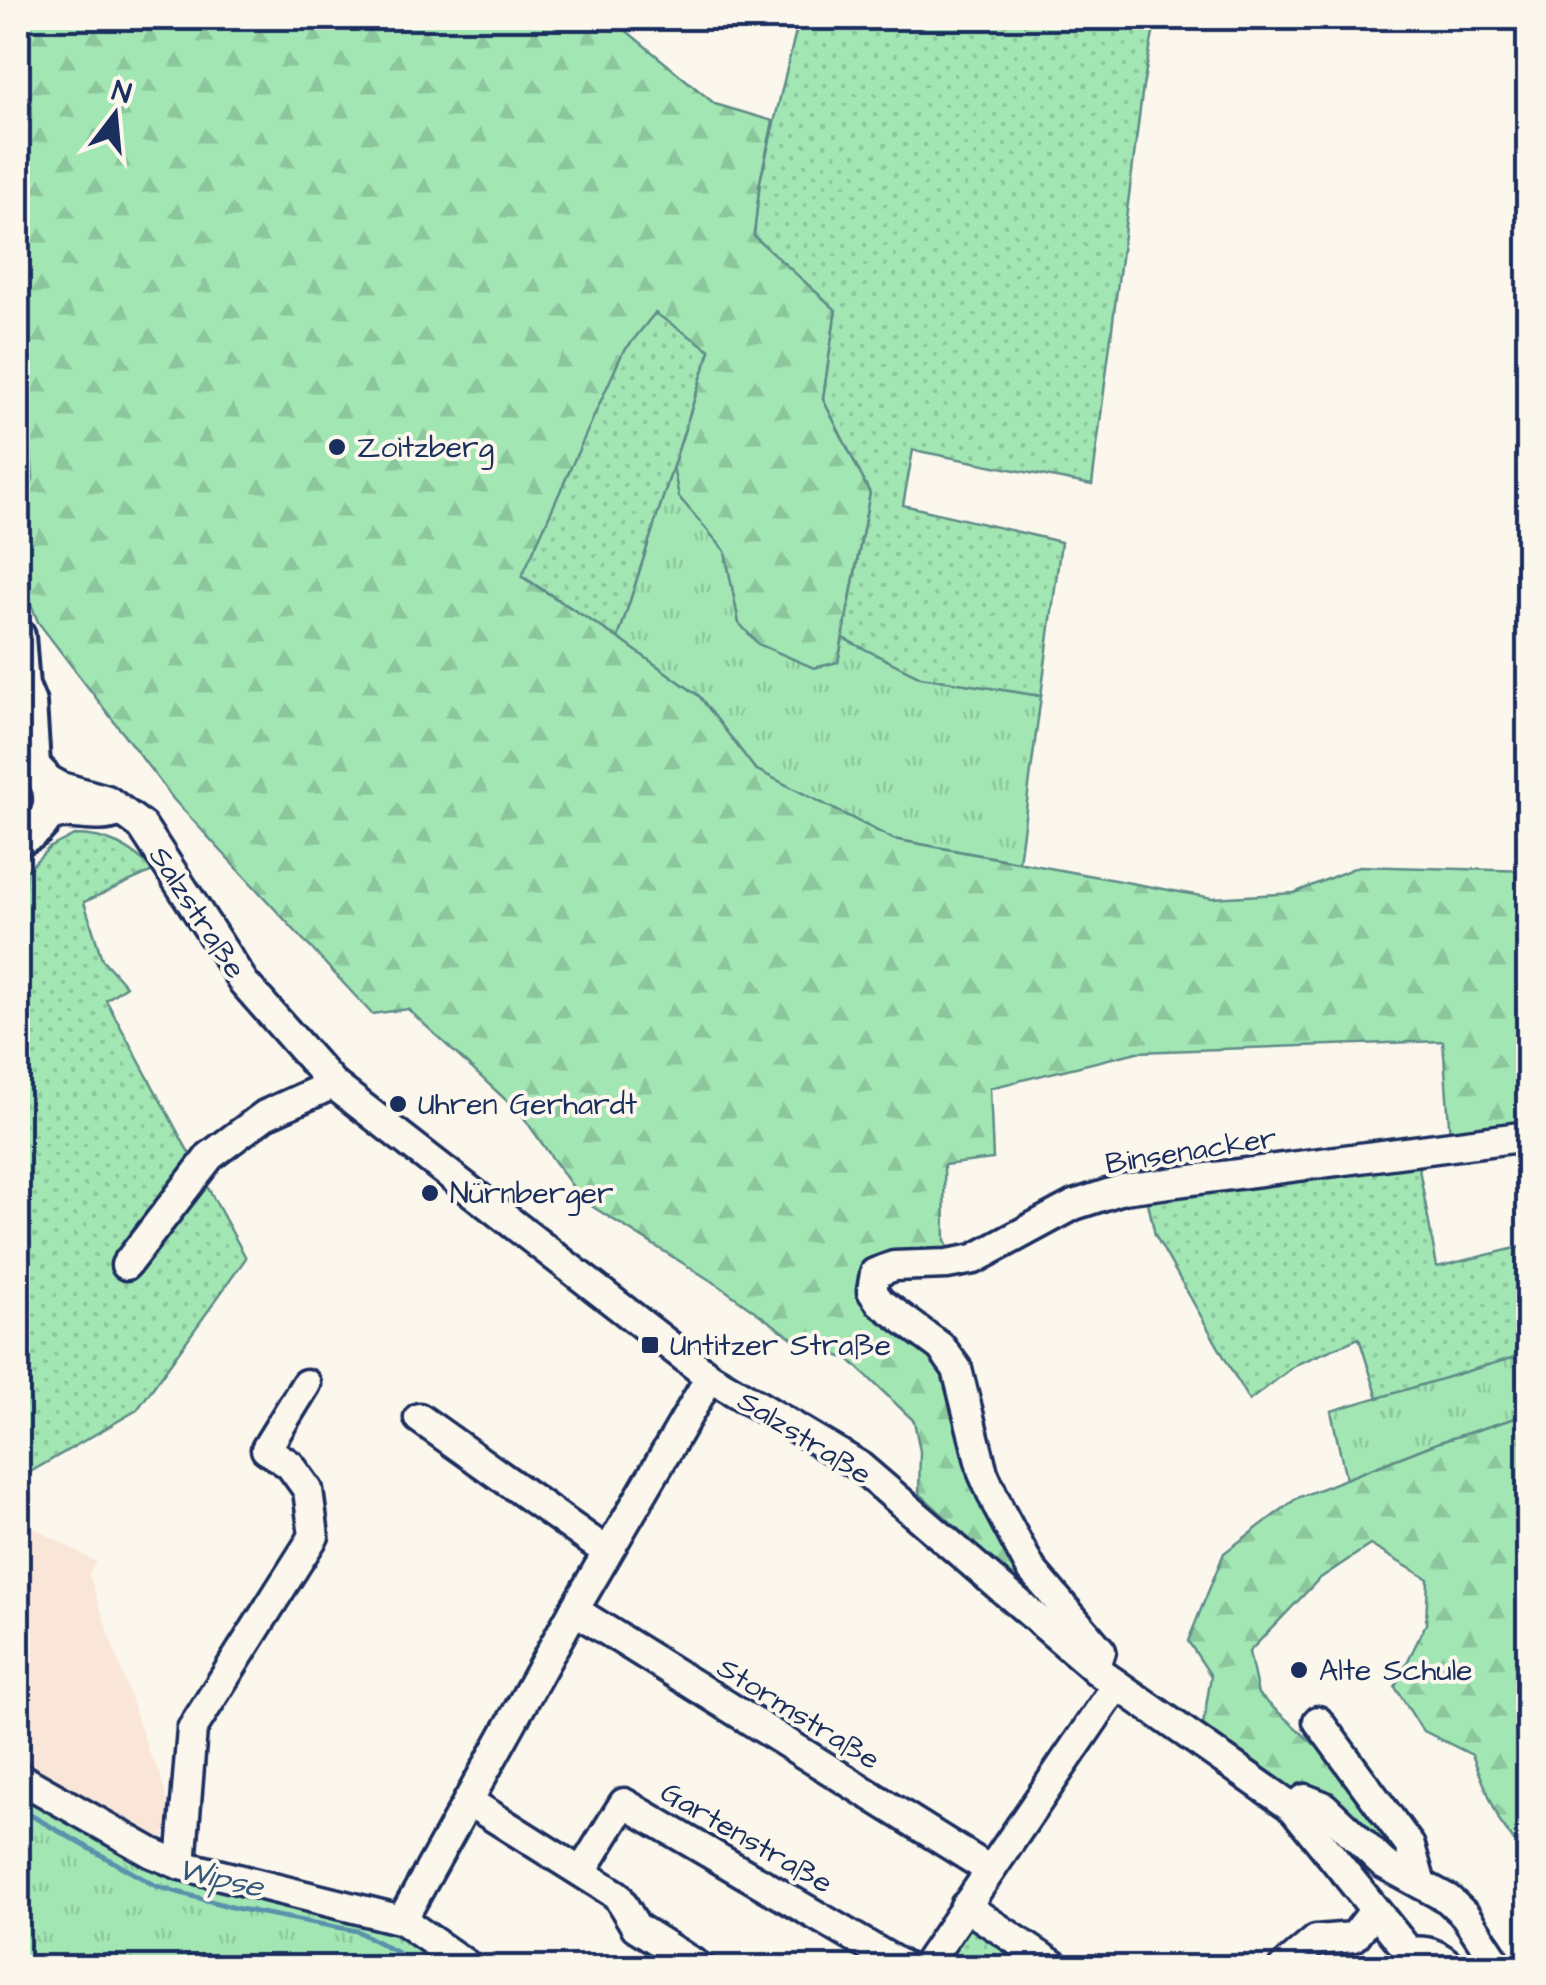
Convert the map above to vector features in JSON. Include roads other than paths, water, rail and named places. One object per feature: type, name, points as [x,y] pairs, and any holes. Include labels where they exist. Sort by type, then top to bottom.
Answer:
[{"type":"main road","points":[[18,636],[20,691],[29,703],[32,768],[51,797],[48,816],[19,842]]},
{"type":"street","name":"Salzstraße","points":[[32,768],[60,786],[107,800],[142,826],[244,984],[333,1084],[710,1377],[858,1464],[1106,1677],[1293,1808],[1416,1960]]},
{"type":"street","points":[[48,816],[59,813],[104,817],[119,812]]},
{"type":"street","points":[[126,1265],[210,1156],[265,1116],[333,1084]]},
{"type":"street","name":"Binsenacker","points":[[1106,1677],[1101,1651],[1031,1569],[999,1509],[983,1473],[958,1369],[941,1347],[880,1302],[872,1291],[875,1273],[894,1266],[974,1259],[1074,1205],[1123,1189],[1528,1136]]},
{"type":"street","points":[[402,1920],[574,1610],[710,1377]]},
{"type":"street","points":[[182,1866],[192,1729],[314,1536],[308,1490],[290,1465],[266,1449],[306,1384]]},
{"type":"street","points":[[420,1418],[607,1552]]},
{"type":"street","name":"Stormstraße","points":[[574,1610],[990,1870]]},
{"type":"street","points":[[924,1968],[990,1870],[1106,1677]]},
{"type":"street","points":[[1318,1721],[1410,1846],[1421,1884]]},
{"type":"street","points":[[18,1777],[182,1866],[402,1920],[470,1968]]},
{"type":"street","points":[[1293,1808],[1305,1799],[1323,1806],[1384,1864],[1448,1899],[1465,1915],[1500,1968]]},
{"type":"street","points":[[468,1801],[582,1871],[617,1896],[636,1927],[702,1968]]},
{"type":"street","name":"Gartenstraße","points":[[582,1871],[624,1804],[906,1968]]},
{"type":"street","points":[[965,1906],[1058,1968]]},
{"type":"street","points":[[1283,1968],[1316,1940],[1354,1937],[1374,1911]]},
{"type":"street","points":[[1416,1960],[1425,1951],[1440,1956],[1452,1968]]},
{"type":"waterway","name":"Wipse","points":[[18,1808],[156,1886],[235,1908],[357,1931],[425,1968]]},
{"type":"place","name":"Zoitzberg","points":[[337,447]]},
{"type":"place","name":"Uhren Gerhardt","points":[[398,1104]]},
{"type":"place","name":"Nürnberger","points":[[430,1193]]},
{"type":"place","name":"Untitzer Straße","points":[[650,1345]]},
{"type":"place","name":"Alte Schule","points":[[1299,1670]]}]
